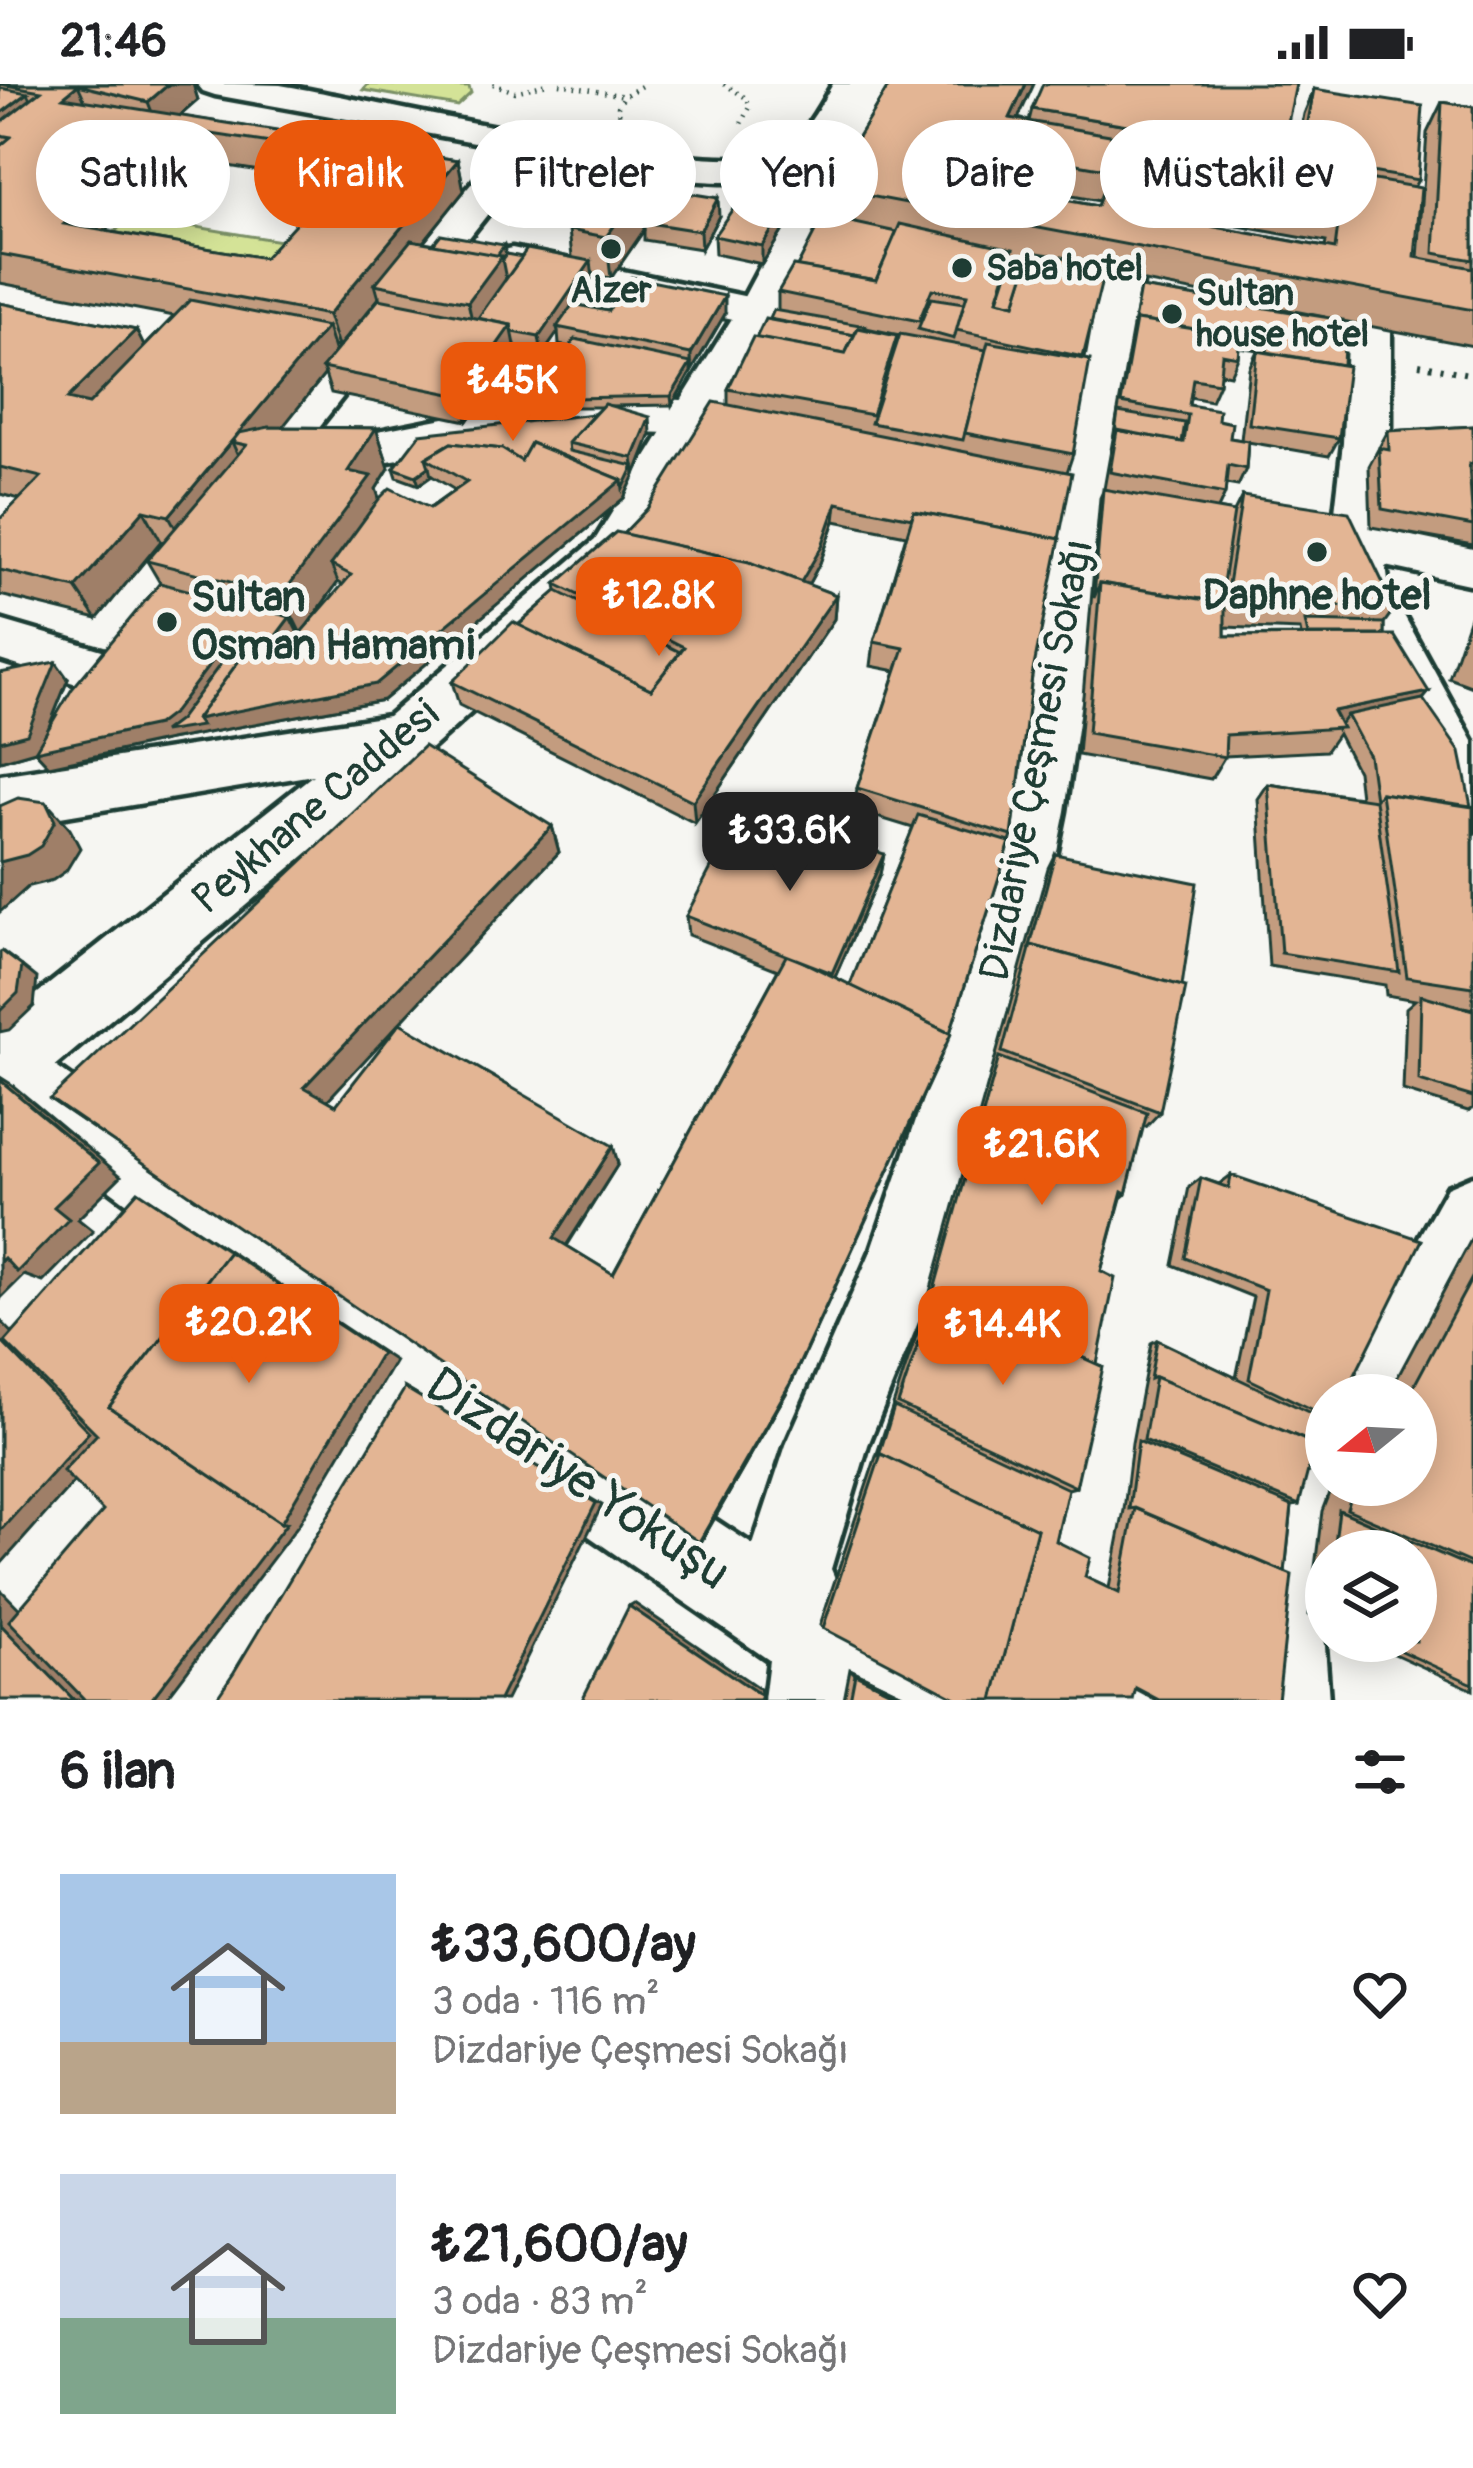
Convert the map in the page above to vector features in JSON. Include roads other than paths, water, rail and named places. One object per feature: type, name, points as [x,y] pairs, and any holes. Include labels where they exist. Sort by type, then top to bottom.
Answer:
[{"type":"main road","name":"Peykhane Caddesi","points":[[0,1067],[405,736],[614,553],[758,312],[825,222],[847,134],[875,84]]},
{"type":"main road","points":[[8,800],[405,736]]},
{"type":"street","points":[[215,84],[470,130]]},
{"type":"street","points":[[696,169],[746,172],[788,160],[817,141],[851,84]]},
{"type":"street","points":[[214,527],[470,208]]},
{"type":"street","points":[[440,244],[901,338],[1014,367]]},
{"type":"street","name":"Dizdariye Çeşmesi Sokağı","points":[[813,1670],[788,1570],[827,1445],[907,1256],[1000,970],[1035,811],[1087,492],[1082,384],[1121,284]]},
{"type":"street","points":[[1212,301],[1370,331],[1389,442],[1358,540],[1364,588],[1465,781],[1473,806]]},
{"type":"street","points":[[256,473],[484,423],[698,414],[812,437]]},
{"type":"street","points":[[1241,520],[1358,540],[1473,567]]},
{"type":"street","points":[[0,640],[114,652],[8,800]]},
{"type":"street","name":"Dizdariye Yokuşu","points":[[0,1067],[415,1369],[813,1670],[937,1700]]},
{"type":"street","points":[[1383,1374],[1473,1213]]},
{"type":"street","points":[[197,1700],[415,1369]]},
{"type":"street","points":[[1284,1700],[1276,1574],[1312,1506]]},
{"type":"place","name":"Alzer","points":[[611,249]]},
{"type":"place","name":"Saba hotel","points":[[962,268]]},
{"type":"place","name":"Sultan house hotel","points":[[1172,314]]},
{"type":"place","name":"Daphne hotel","points":[[1317,552]]},
{"type":"place","name":"Sultan Osman Hamami","points":[[167,622]]}]
